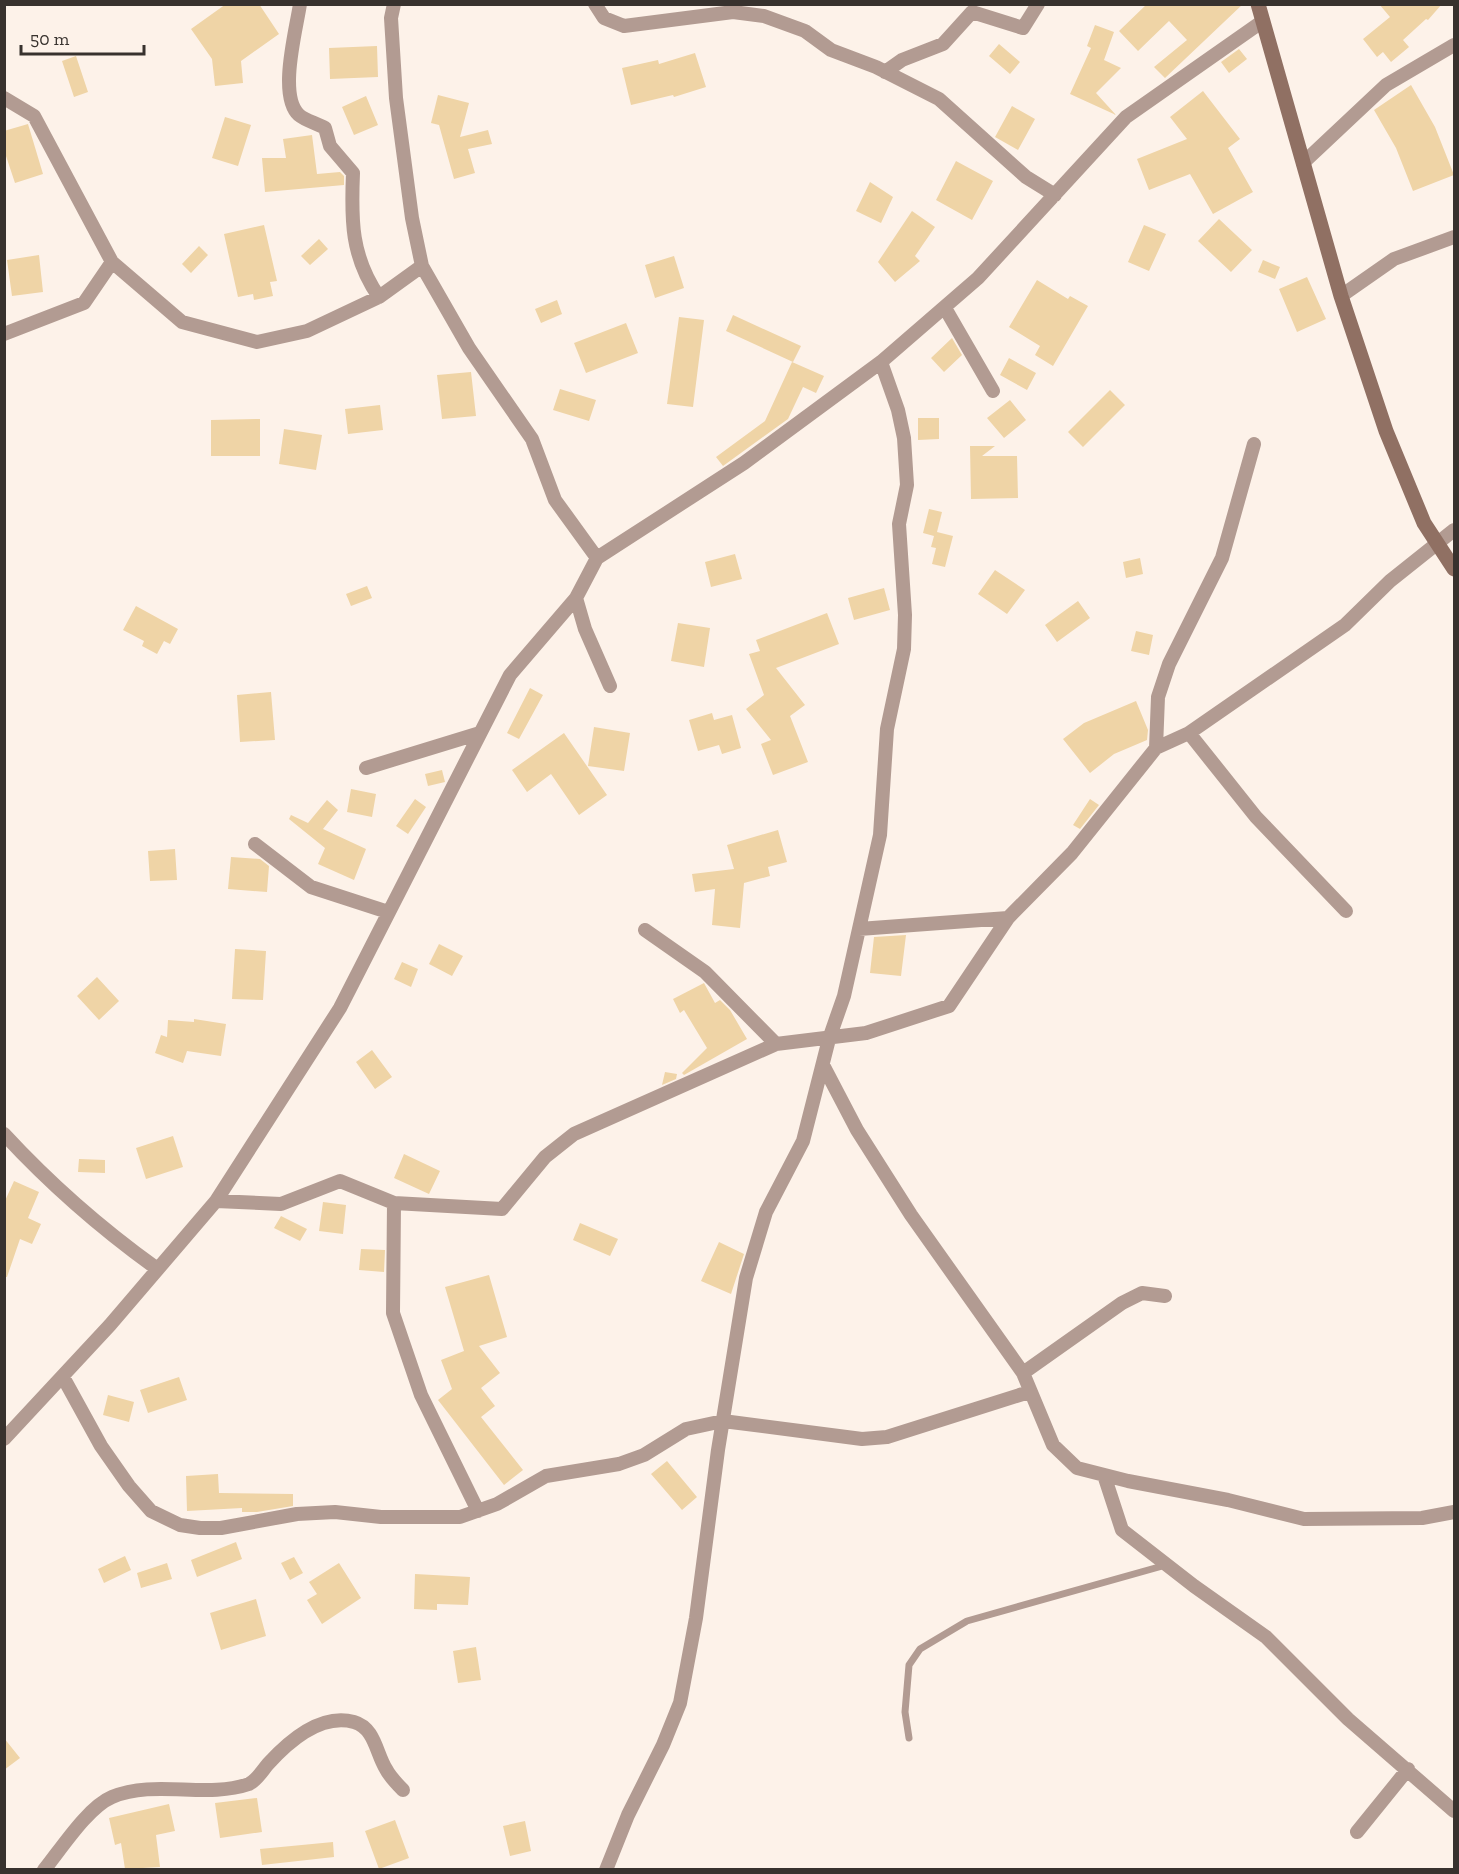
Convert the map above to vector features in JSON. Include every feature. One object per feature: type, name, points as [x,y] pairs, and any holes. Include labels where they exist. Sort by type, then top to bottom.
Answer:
[{"type":"main road","points":[[1258,4],[1341,296],[1402,473],[1424,523],[1455,569]]},
{"type":"street","points":[[300,4],[291,56],[289,102],[300,116],[325,128],[330,146],[353,173],[351,208],[357,250],[364,275],[380,297]]},
{"type":"street","points":[[394,4],[391,18],[396,98],[412,218],[422,266],[469,348],[532,439],[555,500],[597,558]]},
{"type":"street","points":[[595,4],[604,18],[624,26],[733,12],[764,16],[805,31],[831,50],[885,72],[939,99],[1026,177],[1055,195]]},
{"type":"street","points":[[885,72],[902,60],[943,44],[972,12],[1023,28],[1038,4]]},
{"type":"street","points":[[4,1439],[63,1377],[216,1201],[340,1008],[510,675],[576,598],[597,558],[744,463],[881,362],[978,278],[1126,117],[1263,21]]},
{"type":"street","points":[[1303,163],[1386,85],[1455,45]]},
{"type":"street","points":[[4,98],[34,116],[112,262],[182,322],[258,342],[307,331],[380,297],[422,266]]},
{"type":"street","points":[[1341,296],[1394,259],[1455,237]]},
{"type":"street","points":[[4,334],[84,303],[112,262]]},
{"type":"street","points":[[945,308],[993,391]]},
{"type":"street","points":[[606,1869],[628,1815],[663,1745],[680,1703],[696,1618],[723,1421],[746,1278],[766,1212],[803,1141],[829,1039],[843,996],[880,835],[887,729],[904,649],[906,615],[899,524],[907,485],[904,438],[898,410],[881,362]]},
{"type":"street","points":[[1155,748],[1158,697],[1169,664],[1222,558],[1254,444]]},
{"type":"street","points":[[216,1201],[281,1204],[340,1181],[394,1203],[502,1209],[545,1157],[574,1134],[776,1044],[866,1034],[949,1006],[1008,918],[1072,853],[1155,748],[1188,734],[1345,625],[1390,581],[1455,530]]},
{"type":"street","points":[[576,598],[585,629],[610,686]]},
{"type":"street","points":[[366,768],[480,733]]},
{"type":"street","points":[[1188,734],[1256,817],[1346,911]]},
{"type":"street","points":[[255,844],[311,887],[388,912]]},
{"type":"street","points":[[859,929],[1008,918]]},
{"type":"street","points":[[645,930],[705,972],[776,1044]]},
{"type":"street","points":[[823,1065],[857,1130],[911,1215],[1023,1373],[1053,1445],[1077,1468],[1304,1519],[1422,1518],[1455,1512]]},
{"type":"street","points":[[4,1134],[66,1198],[104,1231],[156,1268]]},
{"type":"street","points":[[394,1203],[393,1314],[421,1395],[478,1511]]},
{"type":"street","points":[[1023,1373],[1122,1303],[1142,1293],[1165,1296]]},
{"type":"street","points":[[63,1377],[101,1446],[129,1486],[151,1511],[180,1525],[200,1528],[221,1528],[297,1514],[335,1512],[381,1517],[460,1517],[521,1492],[546,1476],[619,1464],[644,1455],[686,1429],[723,1421],[862,1438],[887,1437],[1029,1392]]},
{"type":"street","points":[[1104,1475],[1122,1530],[1266,1637],[1348,1719],[1455,1811]]},
{"type":"street","points":[[44,1869],[90,1814],[110,1797],[137,1791],[221,1788],[250,1784],[281,1749],[306,1731],[322,1725],[346,1720],[365,1727],[370,1732],[387,1772],[403,1790]]},
{"type":"street","points":[[1357,1832],[1408,1769]]},
{"type":"lane","points":[[909,1738],[905,1712],[909,1665],[920,1649],[968,1621],[1167,1565]]},
{"type":"building","points":[[226,4],[259,4],[279,34],[241,61],[243,83],[215,86],[212,59],[191,29]]},
{"type":"building","points":[[1147,4],[1243,4],[1165,78],[1154,67],[1187,40],[1169,21],[1138,51],[1119,31]]},
{"type":"building","points":[[1379,4],[1442,4],[1428,20],[1426,19],[1403,40],[1409,47],[1391,62],[1383,52],[1377,57],[1363,39],[1390,17]]},
{"type":"building","points":[[1095,25],[1114,32],[1104,60],[1121,68],[1096,93],[1116,115],[1070,94],[1091,48],[1087,46]]},
{"type":"building","points":[[999,44],[1020,62],[1010,74],[989,56]]},
{"type":"building","points":[[377,46],[378,77],[330,79],[329,48]]},
{"type":"building","points":[[1239,49],[1247,59],[1229,73],[1221,62]]},
{"type":"building","points":[[695,53],[706,87],[674,97],[673,95],[631,105],[622,68],[658,60],[659,64]]},
{"type":"building","points":[[76,56],[88,92],[74,97],[62,61]]},
{"type":"building","points":[[1411,85],[1435,127],[1454,175],[1413,191],[1396,148],[1374,110]]},
{"type":"building","points":[[1203,91],[1240,139],[1228,148],[1253,192],[1213,214],[1190,174],[1149,190],[1137,159],[1187,139],[1170,117]]},
{"type":"building","points":[[438,95],[469,103],[460,137],[488,130],[492,144],[468,149],[475,173],[454,179],[439,125],[431,123]]},
{"type":"building","points":[[366,96],[378,125],[354,135],[342,107]]},
{"type":"building","points":[[1012,106],[1035,119],[1018,150],[995,137]]},
{"type":"building","points":[[225,117],[251,125],[238,166],[212,158]]},
{"type":"building","points":[[28,124],[43,174],[15,183],[4,150],[4,131]]},
{"type":"building","points":[[312,135],[317,174],[340,172],[344,176],[344,185],[265,192],[262,158],[286,158],[283,139]]},
{"type":"building","points":[[956,161],[993,181],[972,220],[936,200]]},
{"type":"building","points":[[870,182],[893,197],[881,223],[856,211]]},
{"type":"building","points":[[912,211],[935,227],[915,256],[920,261],[895,282],[878,262]]},
{"type":"building","points":[[1219,219],[1252,250],[1231,272],[1198,241]]},
{"type":"building","points":[[264,225],[277,281],[270,282],[273,296],[254,300],[253,294],[238,297],[224,234]]},
{"type":"building","points":[[1144,225],[1166,234],[1149,271],[1128,262]]},
{"type":"building","points":[[319,239],[328,249],[310,265],[301,256]]},
{"type":"building","points":[[199,246],[208,255],[191,273],[182,264]]},
{"type":"building","points":[[39,255],[43,292],[12,296],[7,260]]},
{"type":"building","points":[[674,256],[684,288],[655,298],[645,265]]},
{"type":"building","points":[[1263,260],[1280,267],[1275,279],[1258,272]]},
{"type":"building","points":[[1307,277],[1326,319],[1297,332],[1279,289]]},
{"type":"building","points":[[1037,280],[1068,299],[1070,296],[1088,306],[1053,366],[1035,355],[1040,346],[1009,327]]},
{"type":"building","points":[[557,300],[562,314],[541,323],[535,309]]},
{"type":"building","points":[[733,315],[801,346],[793,362],[726,331]]},
{"type":"building","points":[[679,317],[704,320],[693,407],[667,404]]},
{"type":"building","points":[[626,323],[638,353],[586,373],[574,343]]},
{"type":"building","points":[[952,338],[962,355],[944,372],[931,358]]},
{"type":"building","points":[[1009,358],[1036,373],[1027,390],[1000,375]]},
{"type":"building","points":[[792,362],[824,376],[816,393],[803,387],[788,419],[723,466],[716,457],[765,421]]},
{"type":"building","points":[[471,372],[476,416],[442,419],[437,375]]},
{"type":"building","points":[[560,389],[596,400],[589,421],[553,410]]},
{"type":"building","points":[[1110,390],[1125,405],[1083,447],[1068,432]]},
{"type":"building","points":[[1010,400],[1026,420],[1004,438],[987,418]]},
{"type":"building","points":[[380,405],[383,430],[348,434],[345,409]]},
{"type":"building","points":[[918,418],[939,418],[939,439],[918,440]]},
{"type":"building","points":[[260,419],[260,456],[211,456],[211,420]]},
{"type":"building","points":[[284,429],[322,435],[316,470],[279,464]]},
{"type":"building","points":[[970,446],[995,446],[982,456],[1017,456],[1018,498],[971,499]]},
{"type":"building","points":[[929,509],[942,512],[937,532],[953,536],[945,567],[932,564],[936,548],[931,547],[934,536],[923,533]]},
{"type":"building","points":[[735,554],[742,579],[711,587],[705,562]]},
{"type":"building","points":[[1140,558],[1143,574],[1126,578],[1123,562]]},
{"type":"building","points":[[995,570],[1025,590],[1007,614],[978,594]]},
{"type":"building","points":[[367,586],[372,598],[351,606],[346,594]]},
{"type":"building","points":[[884,588],[890,610],[854,620],[848,598]]},
{"type":"building","points":[[1078,601],[1090,618],[1057,642],[1045,625]]},
{"type":"building","points":[[136,606],[178,629],[170,644],[164,641],[157,654],[142,646],[144,641],[123,630]]},
{"type":"building","points":[[827,613],[839,644],[776,668],[805,705],[790,716],[808,762],[773,775],[761,744],[771,740],[746,709],[764,695],[749,654],[760,651],[756,640]]},
{"type":"building","points":[[678,623],[710,628],[704,667],[671,661]]},
{"type":"building","points":[[1136,631],[1153,635],[1149,655],[1131,651]]},
{"type":"building","points":[[530,688],[543,695],[519,739],[507,733]]},
{"type":"building","points":[[271,692],[275,740],[240,742],[237,695]]},
{"type":"building","points":[[1136,701],[1148,730],[1147,740],[1114,754],[1090,773],[1063,739],[1084,723]]},
{"type":"building","points":[[712,713],[714,720],[732,715],[741,748],[722,754],[719,745],[698,751],[689,720]]},
{"type":"building","points":[[594,727],[630,733],[624,771],[588,766]]},
{"type":"building","points":[[564,733],[607,795],[579,815],[551,774],[527,792],[512,770]]},
{"type":"building","points":[[442,770],[445,782],[428,786],[425,774]]},
{"type":"building","points":[[351,789],[376,794],[372,817],[347,812]]},
{"type":"building","points":[[415,799],[426,807],[408,834],[396,826]]},
{"type":"building","points":[[1090,799],[1099,805],[1080,829],[1073,825]]},
{"type":"building","points":[[327,800],[338,810],[323,829],[366,849],[354,880],[318,864],[325,848],[289,819],[291,815],[308,823]]},
{"type":"building","points":[[778,830],[787,862],[768,867],[770,876],[744,883],[740,928],[712,925],[715,889],[695,892],[692,874],[734,869],[727,845]]},
{"type":"building","points":[[175,849],[177,880],[150,881],[148,851]]},
{"type":"building","points":[[231,857],[260,859],[269,866],[267,892],[228,889]]},
{"type":"building","points":[[906,935],[901,976],[870,973],[874,937]]},
{"type":"building","points":[[439,944],[463,956],[452,976],[429,964]]},
{"type":"building","points":[[235,949],[266,951],[263,1000],[232,999]]},
{"type":"building","points":[[402,962],[418,969],[411,987],[394,979]]},
{"type":"building","points":[[97,977],[119,1001],[99,1020],[77,996]]},
{"type":"building","points":[[704,983],[715,1003],[720,1000],[730,1010],[747,1039],[684,1075],[682,1073],[707,1048],[684,1010],[680,1013],[673,999]]},
{"type":"building","points":[[194,1019],[226,1024],[221,1056],[187,1051],[183,1063],[155,1053],[161,1035],[167,1037],[168,1020],[194,1022]]},
{"type":"building","points":[[372,1050],[392,1077],[375,1089],[356,1062]]},
{"type":"building","points":[[665,1072],[677,1074],[676,1079],[662,1085]]},
{"type":"building","points":[[173,1136],[183,1167],[146,1179],[136,1148]]},
{"type":"building","points":[[404,1154],[440,1171],[429,1194],[394,1178]]},
{"type":"building","points":[[79,1159],[105,1160],[105,1173],[78,1172]]},
{"type":"building","points":[[14,1181],[39,1192],[28,1218],[41,1224],[32,1244],[20,1239],[7,1277],[4,1277],[4,1203]]},
{"type":"building","points":[[323,1202],[346,1205],[343,1234],[319,1231]]},
{"type":"building","points":[[281,1216],[307,1229],[300,1241],[274,1228]]},
{"type":"building","points":[[580,1223],[618,1239],[610,1256],[573,1240]]},
{"type":"building","points":[[719,1242],[744,1254],[731,1294],[701,1281]]},
{"type":"building","points":[[361,1249],[385,1250],[384,1272],[359,1270]]},
{"type":"building","points":[[489,1275],[507,1337],[479,1346],[500,1373],[481,1388],[495,1406],[481,1417],[523,1470],[504,1485],[438,1400],[452,1389],[441,1360],[464,1351],[445,1287]]},
{"type":"building","points":[[179,1377],[187,1400],[148,1413],[140,1390]]},
{"type":"building","points":[[108,1395],[134,1402],[129,1422],[103,1415]]},
{"type":"building","points":[[667,1461],[697,1497],[682,1510],[651,1474]]},
{"type":"building","points":[[218,1474],[219,1493],[293,1494],[293,1506],[257,1512],[242,1512],[242,1508],[187,1511],[186,1476]]},
{"type":"building","points":[[236,1542],[242,1559],[197,1577],[191,1560]]},
{"type":"building","points":[[125,1556],[131,1570],[104,1583],[98,1569]]},
{"type":"building","points":[[294,1557],[303,1573],[290,1580],[281,1563]]},
{"type":"building","points":[[167,1563],[172,1579],[141,1588],[137,1573]]},
{"type":"building","points":[[339,1563],[361,1598],[322,1624],[307,1600],[317,1594],[309,1582]]},
{"type":"building","points":[[415,1574],[470,1577],[468,1605],[437,1604],[437,1610],[414,1609]]},
{"type":"building","points":[[256,1599],[266,1636],[221,1650],[210,1613]]},
{"type":"building","points":[[476,1647],[481,1680],[458,1683],[453,1651]]},
{"type":"building","points":[[4,1738],[20,1758],[4,1770]]},
{"type":"building","points":[[257,1798],[262,1832],[220,1838],[215,1803]]},
{"type":"building","points":[[169,1804],[175,1831],[156,1835],[160,1867],[125,1869],[121,1843],[115,1845],[109,1818]]},
{"type":"building","points":[[395,1820],[409,1858],[379,1869],[365,1831]]},
{"type":"building","points":[[525,1821],[531,1851],[510,1856],[503,1826]]},
{"type":"building","points":[[333,1842],[334,1857],[262,1865],[260,1849]]}]
